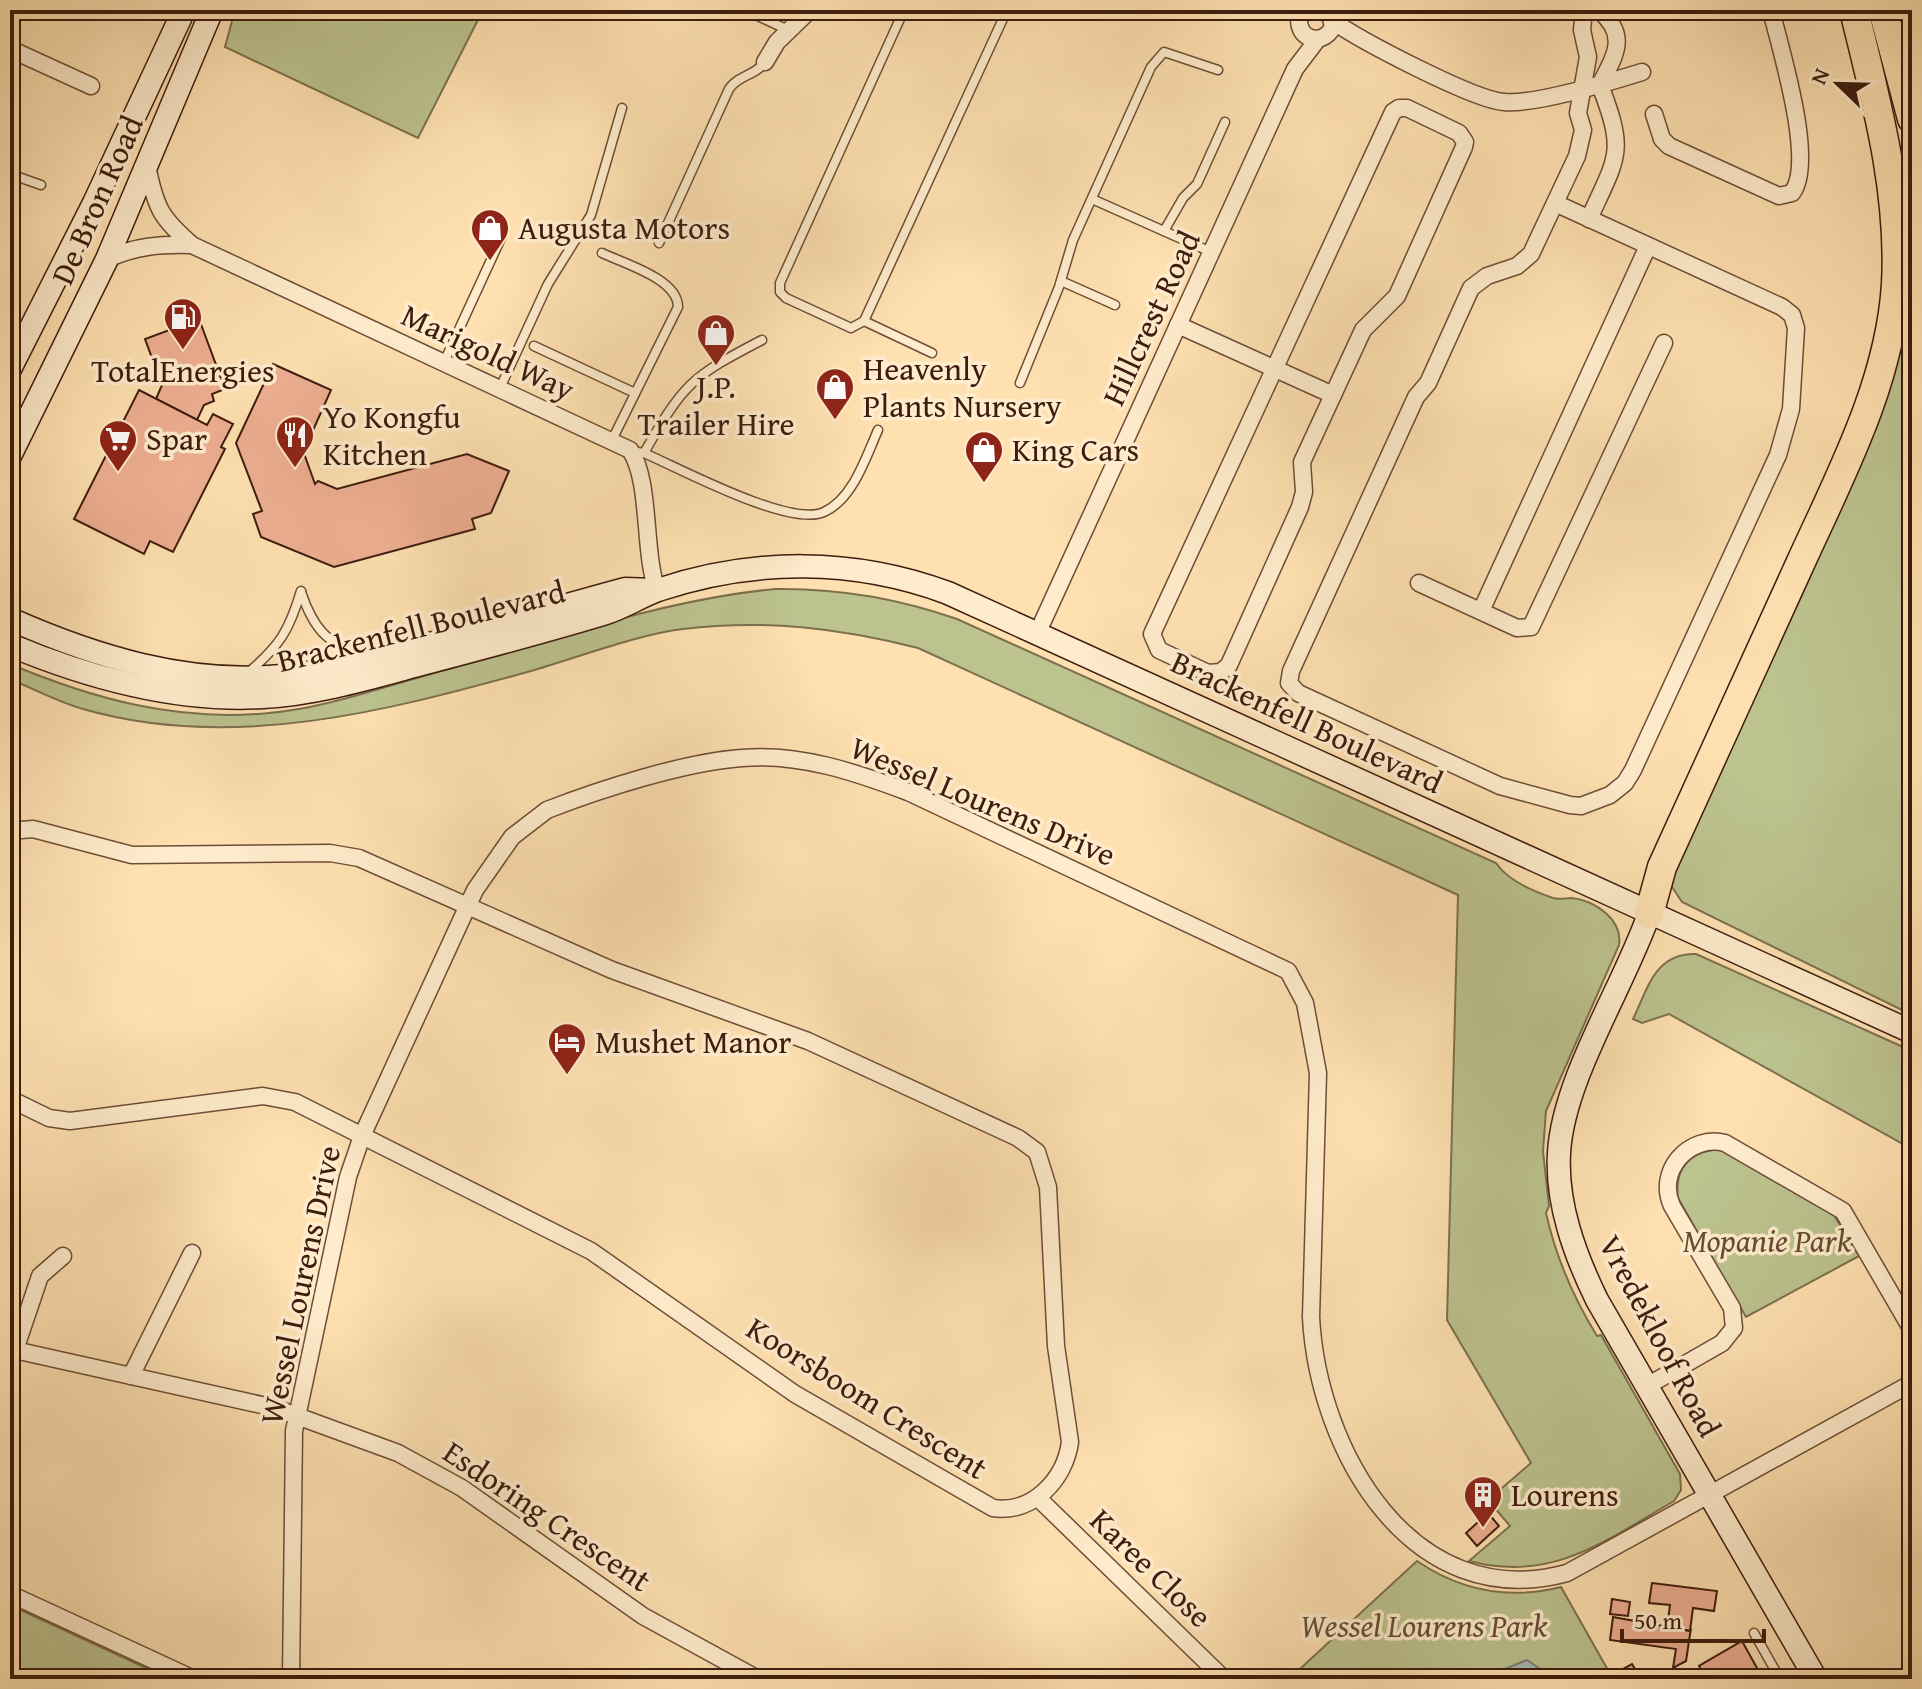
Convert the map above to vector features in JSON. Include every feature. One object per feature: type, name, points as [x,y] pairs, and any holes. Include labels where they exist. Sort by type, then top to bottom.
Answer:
[{"type":"highway","points":[[1649,914],[1662,867],[1859,432],[1889,332],[1897,243],[1892,184],[1885,136],[1854,10]]},
{"type":"highway","points":[[1883,10],[1912,119]]},
{"type":"street","name":"De Bron Road","points":[[10,369],[94,203],[184,10]]},
{"type":"street","name":"De Bron Road","points":[[10,456],[148,170],[212,10]]},
{"type":"street","points":[[765,62],[777,42],[810,10]]},
{"type":"street","points":[[1555,203],[1789,312],[1796,328],[1791,409],[1785,438],[1633,770],[1625,783],[1610,795],[1581,806],[1500,786],[1298,693],[1289,683],[1291,671],[1416,397],[1428,383],[1468,294],[1481,279],[1527,259],[1555,203],[1581,143],[1578,113],[1588,57],[1582,30],[1584,10]]},
{"type":"street","points":[[1589,219],[1618,153],[1616,134],[1600,85],[1617,50],[1612,22],[1599,10]]},
{"type":"street","points":[[1654,114],[1662,139],[1669,146],[1779,196],[1792,193],[1797,184],[1799,125],[1771,10]]},
{"type":"street","points":[[1296,17],[1307,38],[1327,27],[1502,102],[1582,89],[1642,72]]},
{"type":"street","name":"Hillcrest Road","points":[[1295,69],[1296,17]]},
{"type":"street","name":"Hillcrest Road","points":[[1037,634],[1295,69],[1327,27]]},
{"type":"street","points":[[10,49],[91,86]]},
{"type":"street","points":[[1407,108],[1459,133],[1465,142],[1397,296],[1363,330],[1302,462],[1304,492],[1300,507],[1229,665],[1221,672],[1208,673],[1159,650],[1152,640],[1157,619],[1274,368],[1393,112],[1407,108]]},
{"type":"street","name":"Marigold Way","points":[[148,170],[157,208],[164,221],[192,245],[637,452]]},
{"type":"street","name":"Marigold Way","points":[[107,259],[130,249],[155,244],[192,245]]},
{"type":"street","points":[[1481,611],[1648,246]]},
{"type":"street","points":[[1178,325],[1333,395]]},
{"type":"street","points":[[1419,583],[1522,629],[1535,624],[1664,343]]},
{"type":"street","points":[[637,452],[650,571],[657,590]]},
{"type":"street","name":"Brackenfell Boulevard","points":[[10,645],[109,680],[212,697],[263,697],[352,683],[605,613],[657,590],[742,570],[772,566],[864,569],[901,576],[948,593],[1912,1032]]},
{"type":"street","name":"Brackenfell Boulevard","points":[[10,619],[112,660],[159,670],[281,677],[366,661],[625,589],[657,590]]},
{"type":"street","name":"Wessel Lourens Drive","points":[[291,1679],[297,1416],[348,1177],[362,1136],[467,906],[498,854],[529,822],[547,810],[711,762],[743,758],[787,759],[862,774],[908,792],[1263,957],[1294,978],[1305,1003],[1318,1073],[1311,1317],[1315,1354],[1326,1398],[1346,1449],[1373,1499],[1394,1525],[1419,1547],[1462,1571],[1503,1580],[1538,1579],[1586,1565],[1912,1383]]},
{"type":"street","points":[[10,831],[33,829],[132,855],[339,854],[369,862],[636,980],[834,1052],[1018,1138],[1037,1152],[1048,1187],[1056,1346],[1070,1442],[1064,1466],[1038,1498]]},
{"type":"street","name":"Vredekloof Road","points":[[1649,914],[1565,1117],[1559,1154],[1567,1221],[1582,1269],[1816,1679]]},
{"type":"street","name":"Koorsboom Crescent","points":[[10,1099],[49,1118],[70,1121],[263,1096],[280,1098],[591,1251],[795,1394],[983,1503],[1002,1509],[1038,1498]]},
{"type":"street","points":[[1647,1386],[1722,1343],[1734,1328],[1732,1308],[1669,1199],[1669,1177],[1680,1155],[1703,1141],[1725,1143],[1843,1211],[1912,1330]]},
{"type":"street","points":[[131,1376],[192,1253]]},
{"type":"street","points":[[12,1350],[33,1289],[48,1266],[63,1256]]},
{"type":"street","name":"Esdoring Crescent","points":[[12,1350],[297,1416],[398,1453],[434,1471],[643,1616],[758,1679]]},
{"type":"street","name":"Karee Close","points":[[1038,1498],[1224,1679]]},
{"type":"street","points":[[10,1594],[194,1679]]},
{"type":"lane","points":[[745,10],[791,31]]},
{"type":"lane","points":[[904,10],[780,283],[780,292],[786,298],[846,327],[856,328],[864,321],[1007,10]]},
{"type":"lane","points":[[1020,383],[1061,281],[1073,240],[1151,67],[1160,54],[1174,54],[1218,70]]},
{"type":"lane","points":[[659,243],[729,89],[737,80],[755,73],[765,62]]},
{"type":"lane","points":[[500,388],[548,284],[591,215],[622,108]]},
{"type":"lane","points":[[1164,231],[1183,198],[1197,184],[1225,122]]},
{"type":"lane","points":[[10,174],[41,185]]},
{"type":"lane","points":[[1092,199],[1211,252]]},
{"type":"lane","points":[[444,362],[502,236]]},
{"type":"lane","points":[[602,253],[667,285],[678,300],[678,307],[612,440]]},
{"type":"lane","points":[[1061,281],[1115,305]]},
{"type":"lane","points":[[864,321],[932,353]]},
{"type":"lane","points":[[762,340],[694,379],[677,396],[637,452],[762,505],[813,515],[837,504],[853,483],[878,430]]},
{"type":"lane","points":[[534,346],[635,393]]},
{"type":"lane","points":[[243,677],[280,643],[292,622],[301,591],[311,622],[323,636],[366,661]]},
{"type":"lane","points":[[1754,1633],[1780,1679]]},
{"type":"green space","points":[[235,10],[483,10],[418,138],[225,47]]},
{"type":"green space","points":[[1902,154],[1912,190],[1912,1015],[1682,902],[1670,884],[1879,401],[1895,155]]},
{"type":"green space","points":[[775,589],[822,590],[867,596],[912,605],[957,619],[1496,863],[1507,875],[1529,889],[1556,899],[1581,900],[1606,913],[1617,928],[1619,945],[1546,1111],[1543,1151],[1549,1206],[1546,1213],[1560,1261],[1580,1307],[1597,1336],[1601,1335],[1680,1474],[1681,1490],[1674,1501],[1601,1543],[1552,1562],[1526,1567],[1469,1561],[1510,1526],[1488,1500],[1531,1463],[1447,1320],[1458,895],[918,648],[859,635],[773,625],[683,629],[627,641],[531,671],[421,700],[309,721],[252,726],[196,727],[139,721],[83,709],[10,679],[10,664],[73,688],[169,711],[235,715],[287,711],[358,695],[638,614],[684,603]]},
{"type":"green space","points":[[1696,954],[1912,1051],[1912,1149],[1669,1014],[1642,1023],[1633,1019],[1662,966],[1682,955]]},
{"type":"green space","name":"Mopanie Park","points":[[1719,1149],[1832,1212],[1859,1256],[1746,1317],[1678,1198],[1679,1178],[1686,1163],[1700,1154]]},
{"type":"green space","name":"Wessel Lourens Park","points":[[1417,1561],[1451,1580],[1486,1590],[1523,1593],[1561,1587],[1613,1679],[1289,1679]]},
{"type":"green space","points":[[10,1605],[170,1679],[10,1679]]},
{"type":"shaded area","points":[[1527,1660],[1555,1679],[1480,1679]]},
{"type":"building","points":[[199,319],[225,389],[212,394],[214,401],[204,405],[197,420],[156,399],[162,385],[145,339]]},
{"type":"building","points":[[273,364],[331,390],[306,446],[301,445],[315,484],[318,481],[337,489],[467,454],[509,471],[491,513],[472,519],[475,529],[334,567],[261,537],[253,514],[262,511],[236,443]]},
{"type":"building","points":[[139,390],[207,425],[213,414],[233,424],[221,447],[225,449],[173,552],[150,541],[144,554],[74,519]]},
{"type":"building","name":"Lourens","points":[[1488,1513],[1499,1526],[1477,1546],[1466,1533]]},
{"type":"building","points":[[1652,1583],[1717,1591],[1714,1611],[1693,1608],[1690,1631],[1667,1628],[1670,1605],[1649,1603]]},
{"type":"building","points":[[1612,1599],[1630,1602],[1628,1616],[1610,1614]]},
{"type":"building","points":[[1613,1617],[1690,1631],[1691,1628],[1686,1661],[1673,1668],[1676,1649],[1610,1640]]},
{"type":"building","points":[[1742,1641],[1762,1677],[1706,1679],[1699,1666]]},
{"type":"building","points":[[1632,1664],[1641,1679],[1614,1679],[1612,1675]]},
{"type":"place","name":"Augusta Motors","points":[[490,262]]},
{"type":"place","name":"TotalEnergies","points":[[183,351]]},
{"type":"place","name":"J.P. Trailer Hire","points":[[716,367]]},
{"type":"place","name":"Heavenly Plants Nursery","points":[[835,421]]},
{"type":"place","name":"Yo Kongfu Kitchen","points":[[295,469]]},
{"type":"place","name":"Spar","points":[[118,473]]},
{"type":"place","name":"King Cars","points":[[984,484]]},
{"type":"place","name":"Mushet Manor","points":[[567,1076]]},
{"type":"place","name":"Lourens","points":[[1483,1529]]}]
